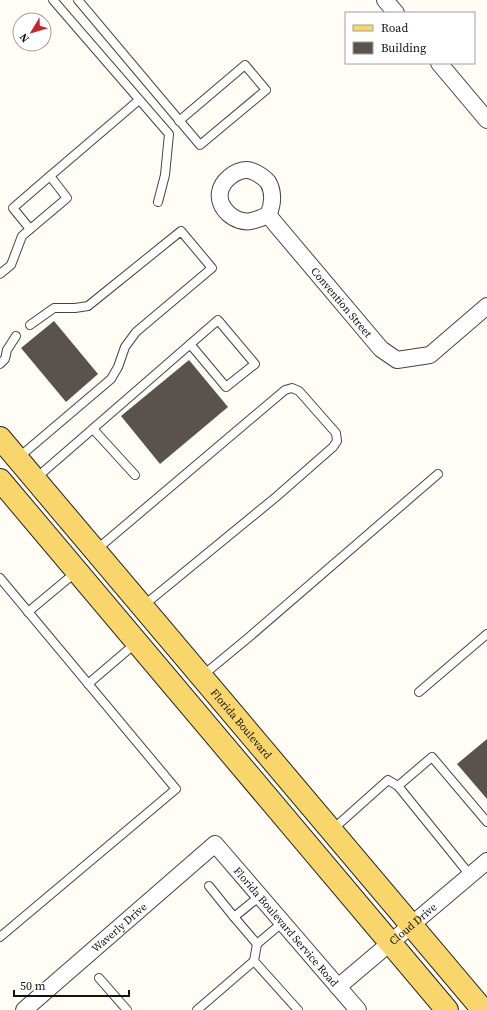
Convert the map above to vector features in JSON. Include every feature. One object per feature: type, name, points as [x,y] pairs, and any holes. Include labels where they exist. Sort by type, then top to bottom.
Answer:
[{"type":"main road","name":"Florida Boulevard","points":[[0,438],[483,1010]]},
{"type":"main road","points":[[0,480],[447,1010]]},
{"type":"street","points":[[385,0],[395,12]]},
{"type":"street","points":[[440,64],[487,120]]},
{"type":"street","name":"Convention Street","points":[[268,215],[381,349],[397,360],[430,354],[487,306]]},
{"type":"street","name":"Florida Boulevard Service Road","points":[[215,844],[358,1010]]},
{"type":"street","name":"Waverly Drive","points":[[24,1010],[215,844]]},
{"type":"street","name":"Cloud Drive","points":[[338,987],[487,860]]},
{"type":"lane","points":[[53,0],[168,134],[164,175],[158,202]]},
{"type":"lane","points":[[78,0],[179,121],[200,145],[266,90],[245,65],[179,121]]},
{"type":"lane","points":[[30,229],[13,208],[139,100]]},
{"type":"lane","points":[[0,274],[12,265],[22,236],[67,198],[50,176]]},
{"type":"lane","points":[[17,458],[111,380],[126,347],[136,332],[212,268],[180,231],[88,306],[75,308],[54,308],[30,324]]},
{"type":"lane","points":[[35,479],[92,428],[190,344],[218,320],[255,364],[226,387],[190,344]]},
{"type":"lane","points":[[0,364],[5,359],[7,350],[16,336]]},
{"type":"lane","points":[[95,550],[285,390],[292,388],[299,391],[336,433],[337,441],[333,447],[276,497],[142,606]]},
{"type":"lane","points":[[92,428],[135,475]]},
{"type":"lane","points":[[201,677],[438,474]]},
{"type":"lane","points":[[28,612],[77,571]]},
{"type":"lane","points":[[0,578],[176,789],[0,938]]},
{"type":"lane","points":[[419,692],[487,634]]},
{"type":"lane","points":[[88,684],[137,642]]},
{"type":"lane","points":[[398,786],[432,757],[487,822]]},
{"type":"lane","points":[[331,830],[388,780],[398,786],[470,875]]},
{"type":"lane","points":[[209,886],[257,944]]},
{"type":"lane","points":[[234,917],[260,896]]},
{"type":"lane","points":[[197,1010],[254,961],[257,944],[283,922]]},
{"type":"lane","points":[[254,961],[298,1010]]},
{"type":"lane","points":[[99,978],[127,1010]]},
{"type":"building","points":[[54,321],[98,374],[66,402],[21,348]]},
{"type":"building","points":[[189,360],[228,407],[160,464],[121,416]]},
{"type":"building","points":[[487,739],[487,799],[457,764]]}]
